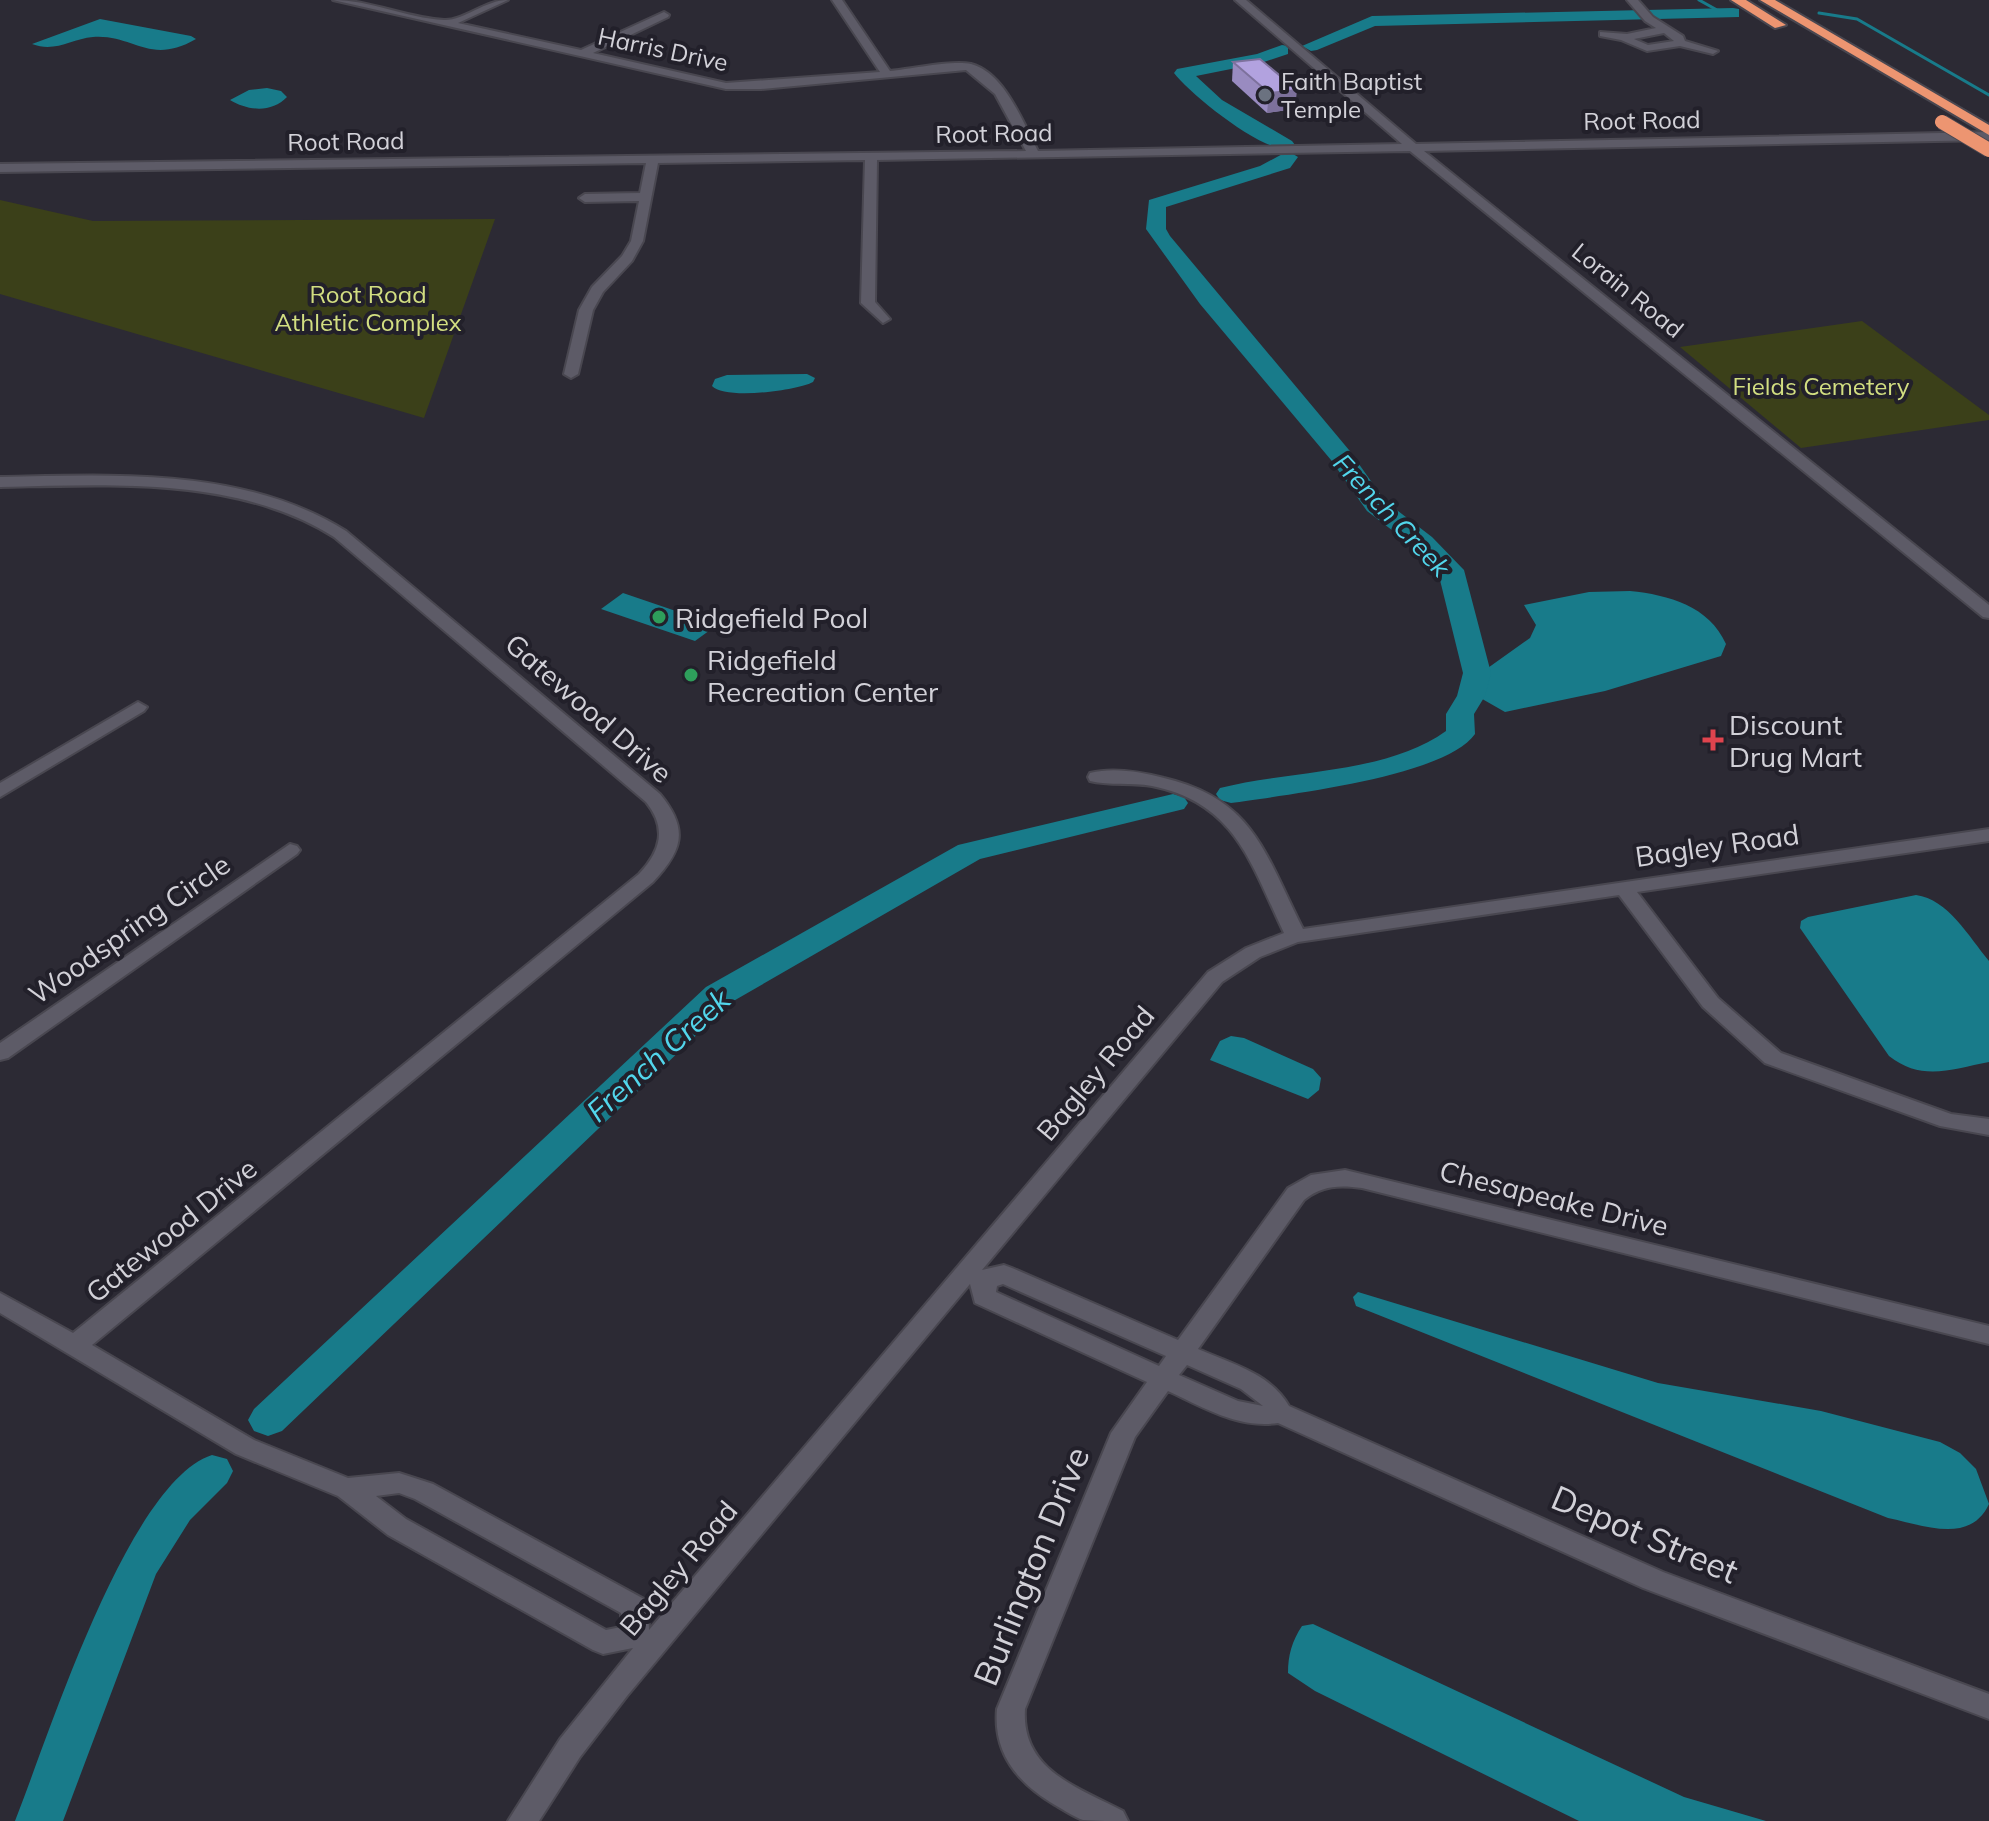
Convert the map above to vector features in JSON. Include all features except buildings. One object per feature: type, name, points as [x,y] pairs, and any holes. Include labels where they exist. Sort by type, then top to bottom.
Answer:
[{"type":"highway","points":[[1737,0],[1846,65]]},
{"type":"highway","points":[[1766,0],[1986,131]]},
{"type":"highway","points":[[1928,114],[1989,150]]},
{"type":"street","name":"Harris Drive","points":[[338,0],[733,87],[951,65],[978,70],[1001,96],[1034,154]]},
{"type":"street","points":[[446,25],[503,0]]},
{"type":"street","points":[[837,0],[886,73]]},
{"type":"street","name":"Lorain Road","points":[[1240,0],[1412,147],[1989,613]]},
{"type":"street","points":[[1632,0],[1649,19],[1679,38],[1680,43]]},
{"type":"street","points":[[580,55],[664,15]]},
{"type":"street","points":[[1604,34],[1626,37],[1666,30]]},
{"type":"street","points":[[1626,37],[1628,42],[1647,48],[1680,43],[1713,51]]},
{"type":"street","name":"Root Road","points":[[0,168],[1412,147],[1986,131]]},
{"type":"street","points":[[871,156],[868,303],[883,319]]},
{"type":"street","points":[[571,374],[586,310],[634,246],[653,159]]},
{"type":"street","points":[[585,198],[645,197]]},
{"type":"street","name":"Gatewood Drive","points":[[0,482],[207,487],[271,499],[311,515],[340,534],[586,739],[663,808],[672,829],[666,855],[646,878],[74,1346]]},
{"type":"street","points":[[0,791],[138,707]]},
{"type":"street","points":[[1097,777],[1139,776],[1206,800],[1230,815],[1239,826],[1296,936]]},
{"type":"street","name":"Bagley Road","points":[[523,1821],[644,1640],[976,1277],[1215,977],[1244,955],[1296,936],[1989,835]]},
{"type":"street","name":"Woodspring Circle","points":[[0,1053],[290,850]]},
{"type":"street","points":[[1625,889],[1680,967],[1750,1040],[1773,1058],[1948,1121],[1989,1127]]},
{"type":"street","name":"Chesapeake Drive","points":[[1182,1352],[1296,1194],[1313,1182],[1339,1177],[1989,1335]]},
{"type":"street","name":"Depot Street","points":[[1280,1413],[1270,1395],[1259,1386],[1004,1274],[976,1277],[984,1297],[1233,1410],[1260,1416],[1280,1413],[1653,1580],[1989,1707]]},
{"type":"street","points":[[0,1302],[245,1447],[347,1489],[397,1527],[603,1642],[644,1640],[634,1607],[446,1501],[399,1483],[347,1489]]},
{"type":"street","name":"Burlington Drive","points":[[1113,1821],[1055,1789],[1020,1761],[1008,1731],[1009,1719],[1116,1448],[1182,1352]]},
{"type":"green space","name":"Root Road Athletic Complex","points":[[0,200],[93,221],[495,219],[424,418],[0,294]]},
{"type":"green space","name":"Fields Cemetery","points":[[1862,321],[1989,415],[1989,420],[1801,448],[1680,347]]},
{"type":"water","points":[[100,19],[196,39],[166,50],[107,37],[85,38],[48,47],[32,44]]},
{"type":"water","points":[[267,88],[281,91],[287,97],[274,106],[260,109],[230,100],[249,90]]},
{"type":"water","points":[[807,374],[815,378],[813,382],[777,391],[730,393],[712,386],[715,379],[727,375]]},
{"type":"water","points":[[1630,591],[1673,600],[1698,612],[1719,631],[1726,644],[1721,656],[1605,691],[1505,712],[1477,696],[1485,670],[1530,638],[1536,625],[1524,605],[1589,592]]},
{"type":"water","name":"Ridgefield Pool","points":[[623,593],[717,625],[695,641],[601,609]]},
{"type":"water","points":[[1916,895],[1928,898],[1948,911],[1989,961],[1989,1062],[1950,1070],[1925,1071],[1901,1064],[1889,1056],[1800,928],[1801,921],[1808,917]]},
{"type":"water","points":[[1231,1036],[1244,1038],[1313,1069],[1321,1078],[1319,1090],[1308,1099],[1210,1060],[1220,1041]]},
{"type":"water","points":[[1358,1292],[1658,1383],[1821,1411],[1940,1442],[1960,1453],[1976,1469],[1989,1504],[1981,1517],[1958,1528],[1930,1527],[1888,1518],[1356,1306],[1353,1297]]},
{"type":"water","points":[[1313,1624],[1684,1797],[1766,1821],[1579,1821],[1315,1691],[1288,1673],[1296,1637],[1302,1626]]},
{"type":"waterway","name":"French Creek","points":[[1699,0],[1717,10],[1733,13]]},
{"type":"waterway","name":"French Creek","points":[[1311,46],[1372,21],[1733,13]]},
{"type":"waterway","name":"French Creek","points":[[1819,13],[1857,19],[1989,95]]},
{"type":"waterway","name":"French Creek","points":[[1282,50],[1261,58],[1183,73],[1215,104],[1285,145]]},
{"type":"waterway","name":"French Creek","points":[[1231,794],[1353,773],[1419,756],[1444,746],[1460,734],[1460,714],[1471,696],[1477,673],[1451,570],[1423,542],[1376,506],[1340,455],[1220,309],[1208,299],[1196,278],[1156,229],[1156,204],[1267,170],[1283,164],[1288,157]]},
{"type":"waterway","name":"French Creek","points":[[268,1420],[718,995],[969,852],[991,844],[1173,803]]},
{"type":"waterway","name":"French Creek","points":[[39,1821],[137,1568],[175,1508],[212,1471]]},
{"type":"place","name":"Faith Baptist Temple","points":[[1265,95]]},
{"type":"place","name":"Ridgefield Pool","points":[[659,617]]},
{"type":"place","name":"Ridgefield Recreation Center","points":[[691,675]]},
{"type":"place","name":"Discount Drug Mart","points":[[1713,740]]}]
